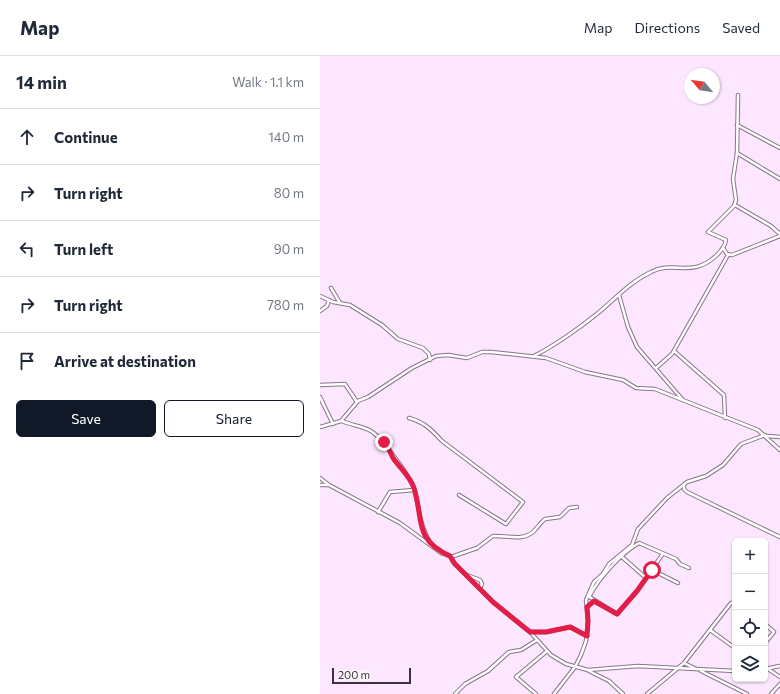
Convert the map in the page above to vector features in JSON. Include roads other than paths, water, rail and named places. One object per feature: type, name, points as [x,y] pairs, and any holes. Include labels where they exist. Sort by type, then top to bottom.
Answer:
[{"type":"street","points":[[534,356],[587,322],[628,286],[655,270],[670,268],[688,269],[705,265],[723,248],[726,240],[708,232],[735,205],[736,200],[733,179],[737,153],[738,95]]},
{"type":"street","points":[[738,125],[780,148]]},
{"type":"street","points":[[737,153],[780,179]]},
{"type":"street","points":[[656,368],[674,351],[728,255],[780,235],[771,226],[735,205]]},
{"type":"street","points":[[723,248],[728,255]]},
{"type":"street","points":[[331,288],[340,303]]},
{"type":"street","points":[[619,294],[628,327],[637,348],[683,400]]},
{"type":"street","points":[[320,296],[329,300],[350,305],[385,327],[398,339],[423,348],[429,354],[430,360]]},
{"type":"street","points":[[320,311],[327,306],[329,300]]},
{"type":"street","points":[[674,351],[724,395],[725,418]]},
{"type":"street","points":[[320,427],[341,421],[357,402],[412,368],[440,355],[467,358],[486,352],[546,358],[585,372],[623,380],[636,388],[649,388],[701,406],[725,418],[754,428],[766,435],[780,450]]},
{"type":"street","points":[[320,385],[345,384],[357,402]]},
{"type":"street","points":[[320,402],[321,398]]},
{"type":"street","points":[[321,398],[333,424]]},
{"type":"street","points":[[408,418],[420,422],[433,430],[442,441],[523,502],[506,524],[459,495]]},
{"type":"street","points":[[341,421],[371,431],[384,442],[392,456],[405,472],[414,490],[420,524],[431,545]]},
{"type":"street","points":[[554,694],[575,667],[581,655],[587,636],[588,621],[586,600],[594,582],[603,574],[609,564],[632,545],[637,532],[644,521],[658,509],[667,498],[684,484],[690,480],[706,476],[727,462],[741,444],[766,435],[780,437]]},
{"type":"street","points":[[320,478],[329,485],[378,512],[400,522],[431,545],[451,557],[453,562],[493,602],[530,632],[547,650],[562,662],[588,670],[609,681],[623,694]]},
{"type":"street","points":[[684,484],[684,489],[690,493],[780,537]]},
{"type":"street","points":[[320,485],[329,485]]},
{"type":"street","points":[[378,512],[390,492],[414,490]]},
{"type":"street","points":[[451,557],[477,548],[493,536],[519,538],[528,535],[534,532],[545,519],[560,517],[569,508],[577,507]]},
{"type":"street","points":[[588,597],[598,581],[622,557],[639,543],[662,555],[675,558],[680,564],[689,568]]},
{"type":"street","points":[[588,597],[617,614],[646,578],[662,555]]},
{"type":"street","points":[[622,557],[646,578]]},
{"type":"street","points":[[652,570],[678,583]]},
{"type":"street","points":[[466,575],[480,580],[482,584],[480,588]]},
{"type":"street","points":[[587,607],[594,601]]},
{"type":"street","points":[[647,694],[684,663],[732,603]]},
{"type":"street","points":[[530,632],[546,632],[570,627],[587,636]]},
{"type":"street","points":[[768,627],[774,632],[768,639]]},
{"type":"street","points":[[710,630],[732,646]]},
{"type":"street","points":[[455,694],[464,684],[488,671],[512,650],[521,650],[537,640]]},
{"type":"street","points":[[536,694],[516,677],[547,650]]},
{"type":"street","points":[[684,663],[747,694]]},
{"type":"street","points":[[768,669],[780,666]]},
{"type":"street","points":[[588,670],[622,667],[732,671]]},
{"type":"street","points":[[768,670],[780,677]]},
{"type":"street","points":[[771,694],[780,684]]}]
